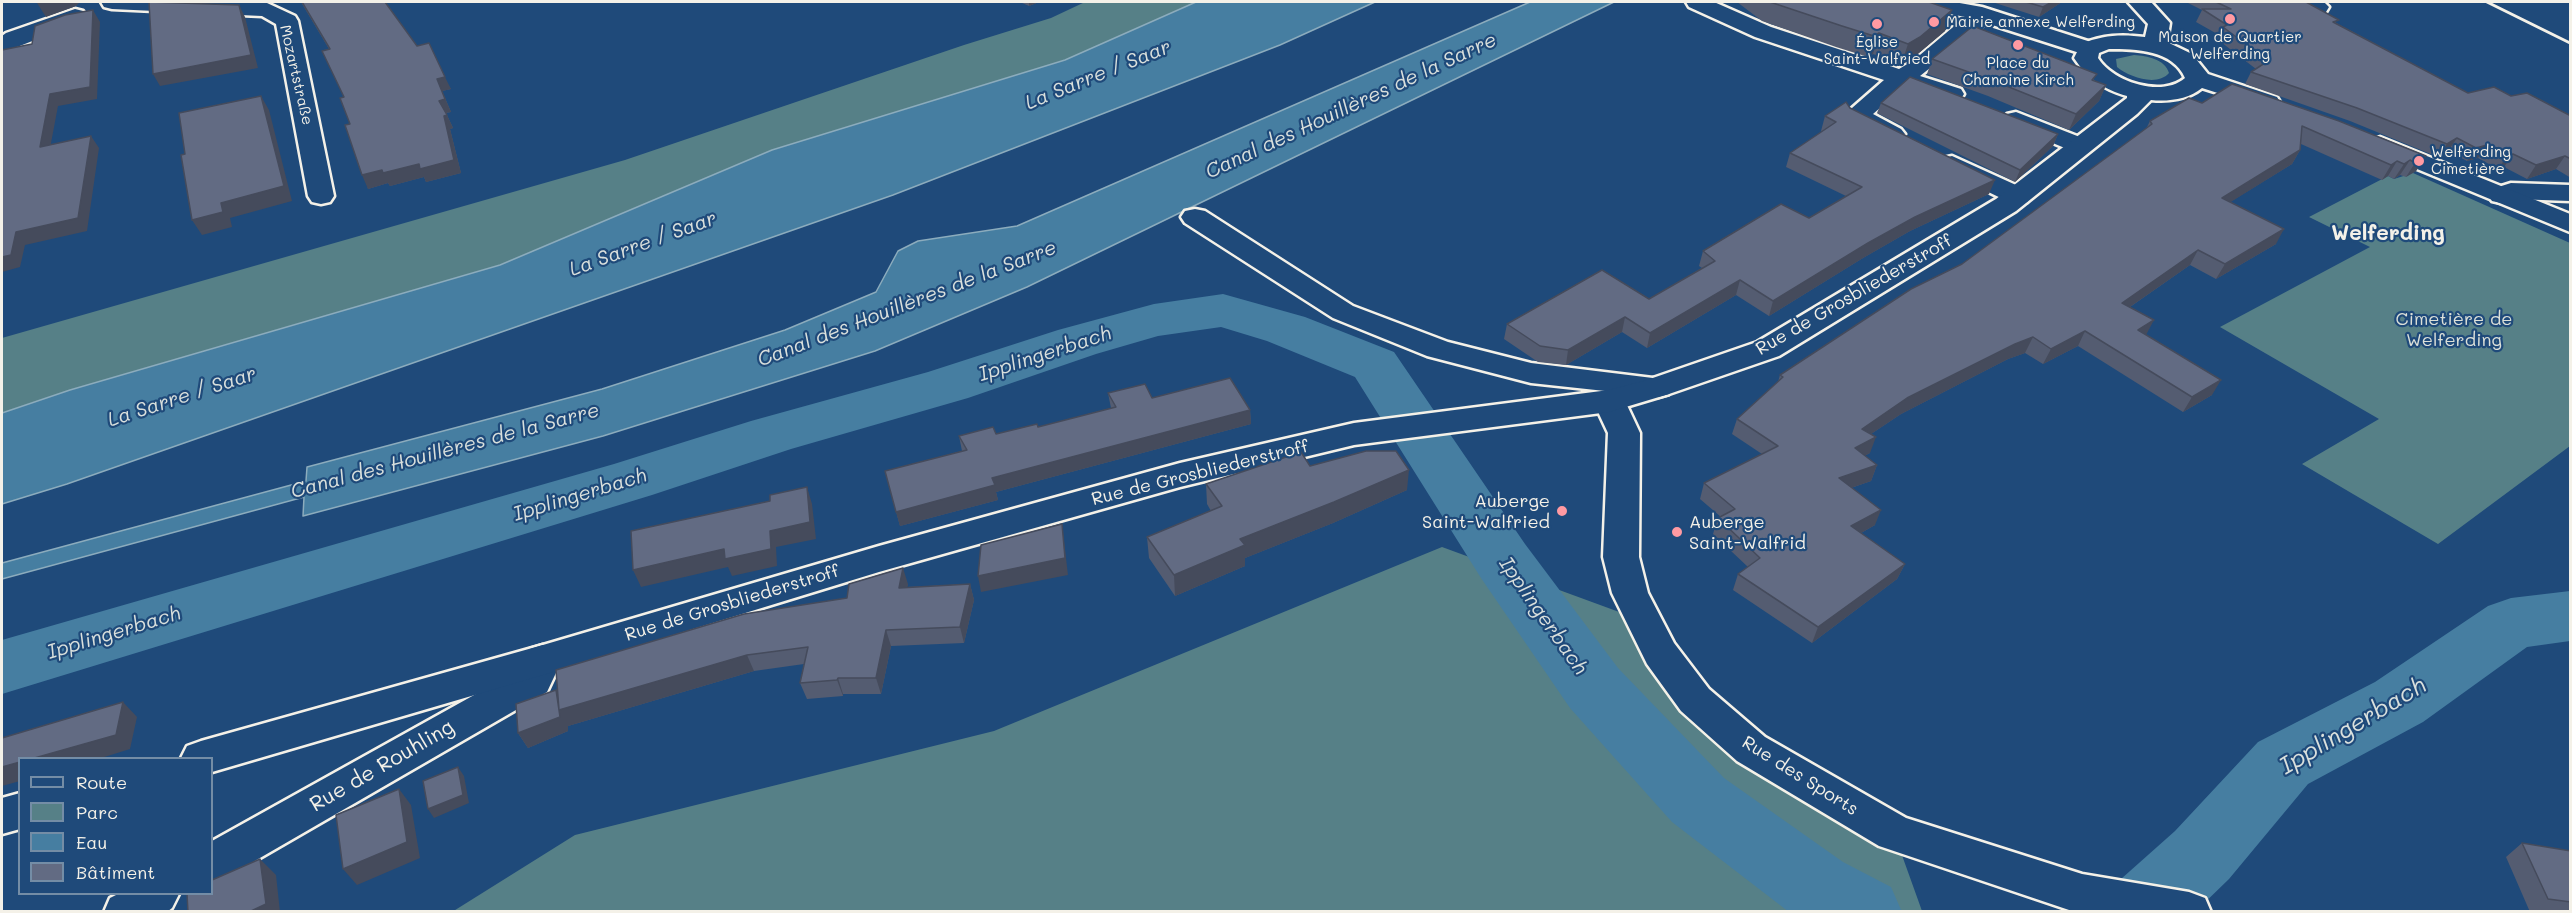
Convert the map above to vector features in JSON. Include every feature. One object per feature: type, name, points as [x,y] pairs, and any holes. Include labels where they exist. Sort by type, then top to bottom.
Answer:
[{"type":"street","points":[[2,46],[14,38],[113,2]]},
{"type":"street","name":"Mozartstraße","points":[[113,2],[267,10],[287,21],[321,196]]},
{"type":"street","points":[[1924,2],[1981,8],[2089,49],[2106,42],[2156,47],[2187,61],[2196,70],[2198,79],[2192,87],[2178,92],[2139,91],[2108,80],[2096,73],[2088,65],[2086,58],[2089,49]]},
{"type":"street","points":[[2139,2],[2159,22],[2156,47]]},
{"type":"street","points":[[1707,6],[1762,32],[1857,64],[1903,76],[2081,146]]},
{"type":"street","points":[[1981,8],[1922,65],[1903,76],[1856,115],[2018,196]]},
{"type":"street","points":[[2198,79],[2245,93],[2294,112]]},
{"type":"street","name":"Rue de Grosbliederstroff","points":[[208,757],[879,559],[1180,475],[1354,434],[1609,401],[1658,387],[1768,349],[2018,196],[2139,100],[2139,91]]},
{"type":"street","points":[[2355,136],[2571,224]]},
{"type":"street","points":[[2501,195],[2511,191],[2571,193]]},
{"type":"street","points":[[1196,217],[1343,312],[1438,349],[1531,373],[1658,387]]},
{"type":"street","name":"Rue des Sports","points":[[1609,401],[1624,434],[1621,557],[1630,593],[1660,653],[1695,700],[1751,749],[1894,833],[2082,894],[2189,912]]},
{"type":"street","name":"Rue de Rouhling","points":[[213,862],[533,681],[543,660]]},
{"type":"street","points":[[2,816],[18,812]]},
{"type":"street","points":[[126,912],[155,895]]},
{"type":"green space","points":[[1085,2],[1196,2],[1066,60],[772,150],[500,265],[70,390],[2,413],[2,338],[625,160],[964,45],[1051,18]]},
{"type":"green space","points":[[2134,55],[2160,61],[2169,73],[2164,77],[2150,80],[2128,74],[2117,67],[2116,59]]},
{"type":"green space","name":"Cimetière de Welferding","points":[[2413,173],[2570,243],[2570,446],[2438,544],[2302,464],[2379,419],[2220,327],[2370,247],[2309,217],[2388,176],[2394,179]]},
{"type":"green space","points":[[1442,547],[1641,620],[1695,700],[1894,833],[1922,911],[452,912],[575,835],[994,731]]},
{"type":"water","name":"La Sarre / Saar","points":[[1196,2],[1375,2],[1280,45],[893,195],[67,484],[2,504],[2,413],[70,390],[500,265],[772,150],[1065,60]]},
{"type":"water","name":"Canal des Houillères de la Sarre","points":[[1530,2],[1614,2],[1027,287],[875,351],[603,436],[303,516],[304,497],[2,579],[2,563],[306,481],[307,467],[602,389],[785,330],[876,292],[898,251],[918,241],[1017,226]]},
{"type":"building","points":[[149,2],[239,5],[251,55],[153,74]]},
{"type":"building","points":[[302,2],[385,2],[417,46],[429,43],[445,77],[437,79],[445,99],[439,101],[447,115],[444,116],[454,160],[420,169],[419,164],[383,173],[382,170],[362,175],[345,125],[350,124],[340,98],[344,97],[322,51],[330,49]]},
{"type":"building","points":[[1770,2],[1929,2],[1952,10],[1908,44],[1879,33],[1874,36]]},
{"type":"building","points":[[2026,2],[2052,2],[2043,7]]},
{"type":"building","points":[[2216,2],[2306,2],[2339,20],[2333,22],[2468,93],[2494,87],[2511,96],[2527,93],[2571,116],[2571,159],[2565,156],[2536,165],[2513,154],[2507,156],[2487,145],[2476,148],[2457,138],[2447,144],[2357,108],[2251,72],[2268,61],[2223,27],[2227,25],[2202,9],[2231,9]]},
{"type":"building","points":[[93,10],[90,87],[50,94],[40,147],[91,136],[78,218],[16,232],[11,255],[2,257],[2,50],[32,44],[35,26],[65,15]]},
{"type":"building","points":[[1973,26],[2097,74],[2092,80],[2106,85],[2076,114],[1932,59]]},
{"type":"building","points":[[1910,77],[2058,134],[2020,170],[1881,103]]},
{"type":"building","points":[[2232,84],[2339,121],[2426,156],[2415,163],[2410,160],[2404,164],[2397,161],[2391,165],[2302,126],[2300,150],[2222,198],[2284,229],[2225,264],[2198,250],[2122,303],[2154,320],[2138,330],[2221,380],[2192,397],[2085,331],[2051,349],[2033,337],[2015,344],[1907,398],[1862,429],[1876,437],[1855,448],[1877,465],[1839,478],[1881,510],[1851,526],[1905,564],[1818,627],[1738,574],[1760,558],[1718,518],[1735,509],[1704,483],[1778,446],[1737,419],[1783,377],[1780,375],[1911,289],[1962,264],[2152,124],[2150,121],[2189,98],[2202,103]]},
{"type":"building","points":[[261,96],[284,186],[221,203],[223,212],[192,220],[181,155],[185,154],[179,113]]},
{"type":"building","points":[[1846,102],[1850,108],[1995,180],[1915,217],[1773,301],[1740,280],[1650,333],[1625,317],[1568,350],[1540,346],[1507,324],[1602,270],[1649,299],[1715,261],[1703,251],[1781,204],[1809,218],[1862,187],[1790,153],[1836,122],[1825,116]]},
{"type":"building","points":[[1230,378],[1250,410],[992,478],[995,485],[896,512],[885,471],[967,450],[959,436],[993,427],[996,434],[1037,424],[1038,427],[1116,407],[1108,393],[1145,384],[1152,398]]},
{"type":"building","points":[[1366,451],[1396,451],[1409,470],[1240,539],[1245,545],[1174,575],[1147,537],[1222,506],[1206,484],[1301,452],[1310,466]]},
{"type":"building","points":[[807,487],[810,522],[770,531],[771,549],[725,559],[724,549],[633,570],[631,531],[770,501],[770,495]]},
{"type":"building","points":[[1062,524],[1065,558],[978,576],[981,545]]},
{"type":"building","points":[[903,568],[899,588],[970,584],[960,627],[886,630],[876,678],[838,678],[837,680],[800,683],[808,647],[747,655],[559,710],[556,670],[744,614],[847,598],[849,584]]},
{"type":"building","points":[[556,690],[560,717],[518,733],[516,704]]},
{"type":"building","points":[[123,702],[116,735],[38,757],[18,757],[18,763],[2,767],[2,738]]},
{"type":"building","points":[[458,767],[463,795],[428,809],[423,781]]},
{"type":"building","points":[[399,789],[407,842],[343,869],[336,815]]},
{"type":"building","points":[[2522,843],[2571,851],[2571,902],[2548,899]]},
{"type":"building","points":[[260,859],[266,904],[249,912],[188,912],[187,895],[213,895],[213,880]]},
{"type":"waterway","name":"Ipplingerbach","points":[[2,667],[631,480],[771,435],[948,385],[1077,342],[1154,320],[1223,310],[1286,329],[1375,365],[1503,561],[1594,688],[1698,800],[1816,887],[1863,912]]},
{"type":"waterway","name":"Ipplingerbach","points":[[2140,912],[2202,855],[2283,763],[2399,702],[2511,624],[2570,616]]},
{"type":"railway","points":[[2487,2],[2570,43]]},
{"type":"place","name":"Maison de Quartier Welferding","points":[[2230,19]]},
{"type":"place","name":"Mairie annexe Welferding","points":[[1934,22]]},
{"type":"place","name":"Église Saint-Walfried","points":[[1877,24]]},
{"type":"place","name":"Place du Chanoine Kirch","points":[[2018,45]]},
{"type":"place","name":"Welferding Cimetière","points":[[2419,161]]},
{"type":"place","name":"Auberge Saint-Walfried","points":[[1562,511]]},
{"type":"place","name":"Auberge Saint-Walfrid","points":[[1677,532]]},
{"type":"district","name":"Welferding","points":[[2388,234]]}]
